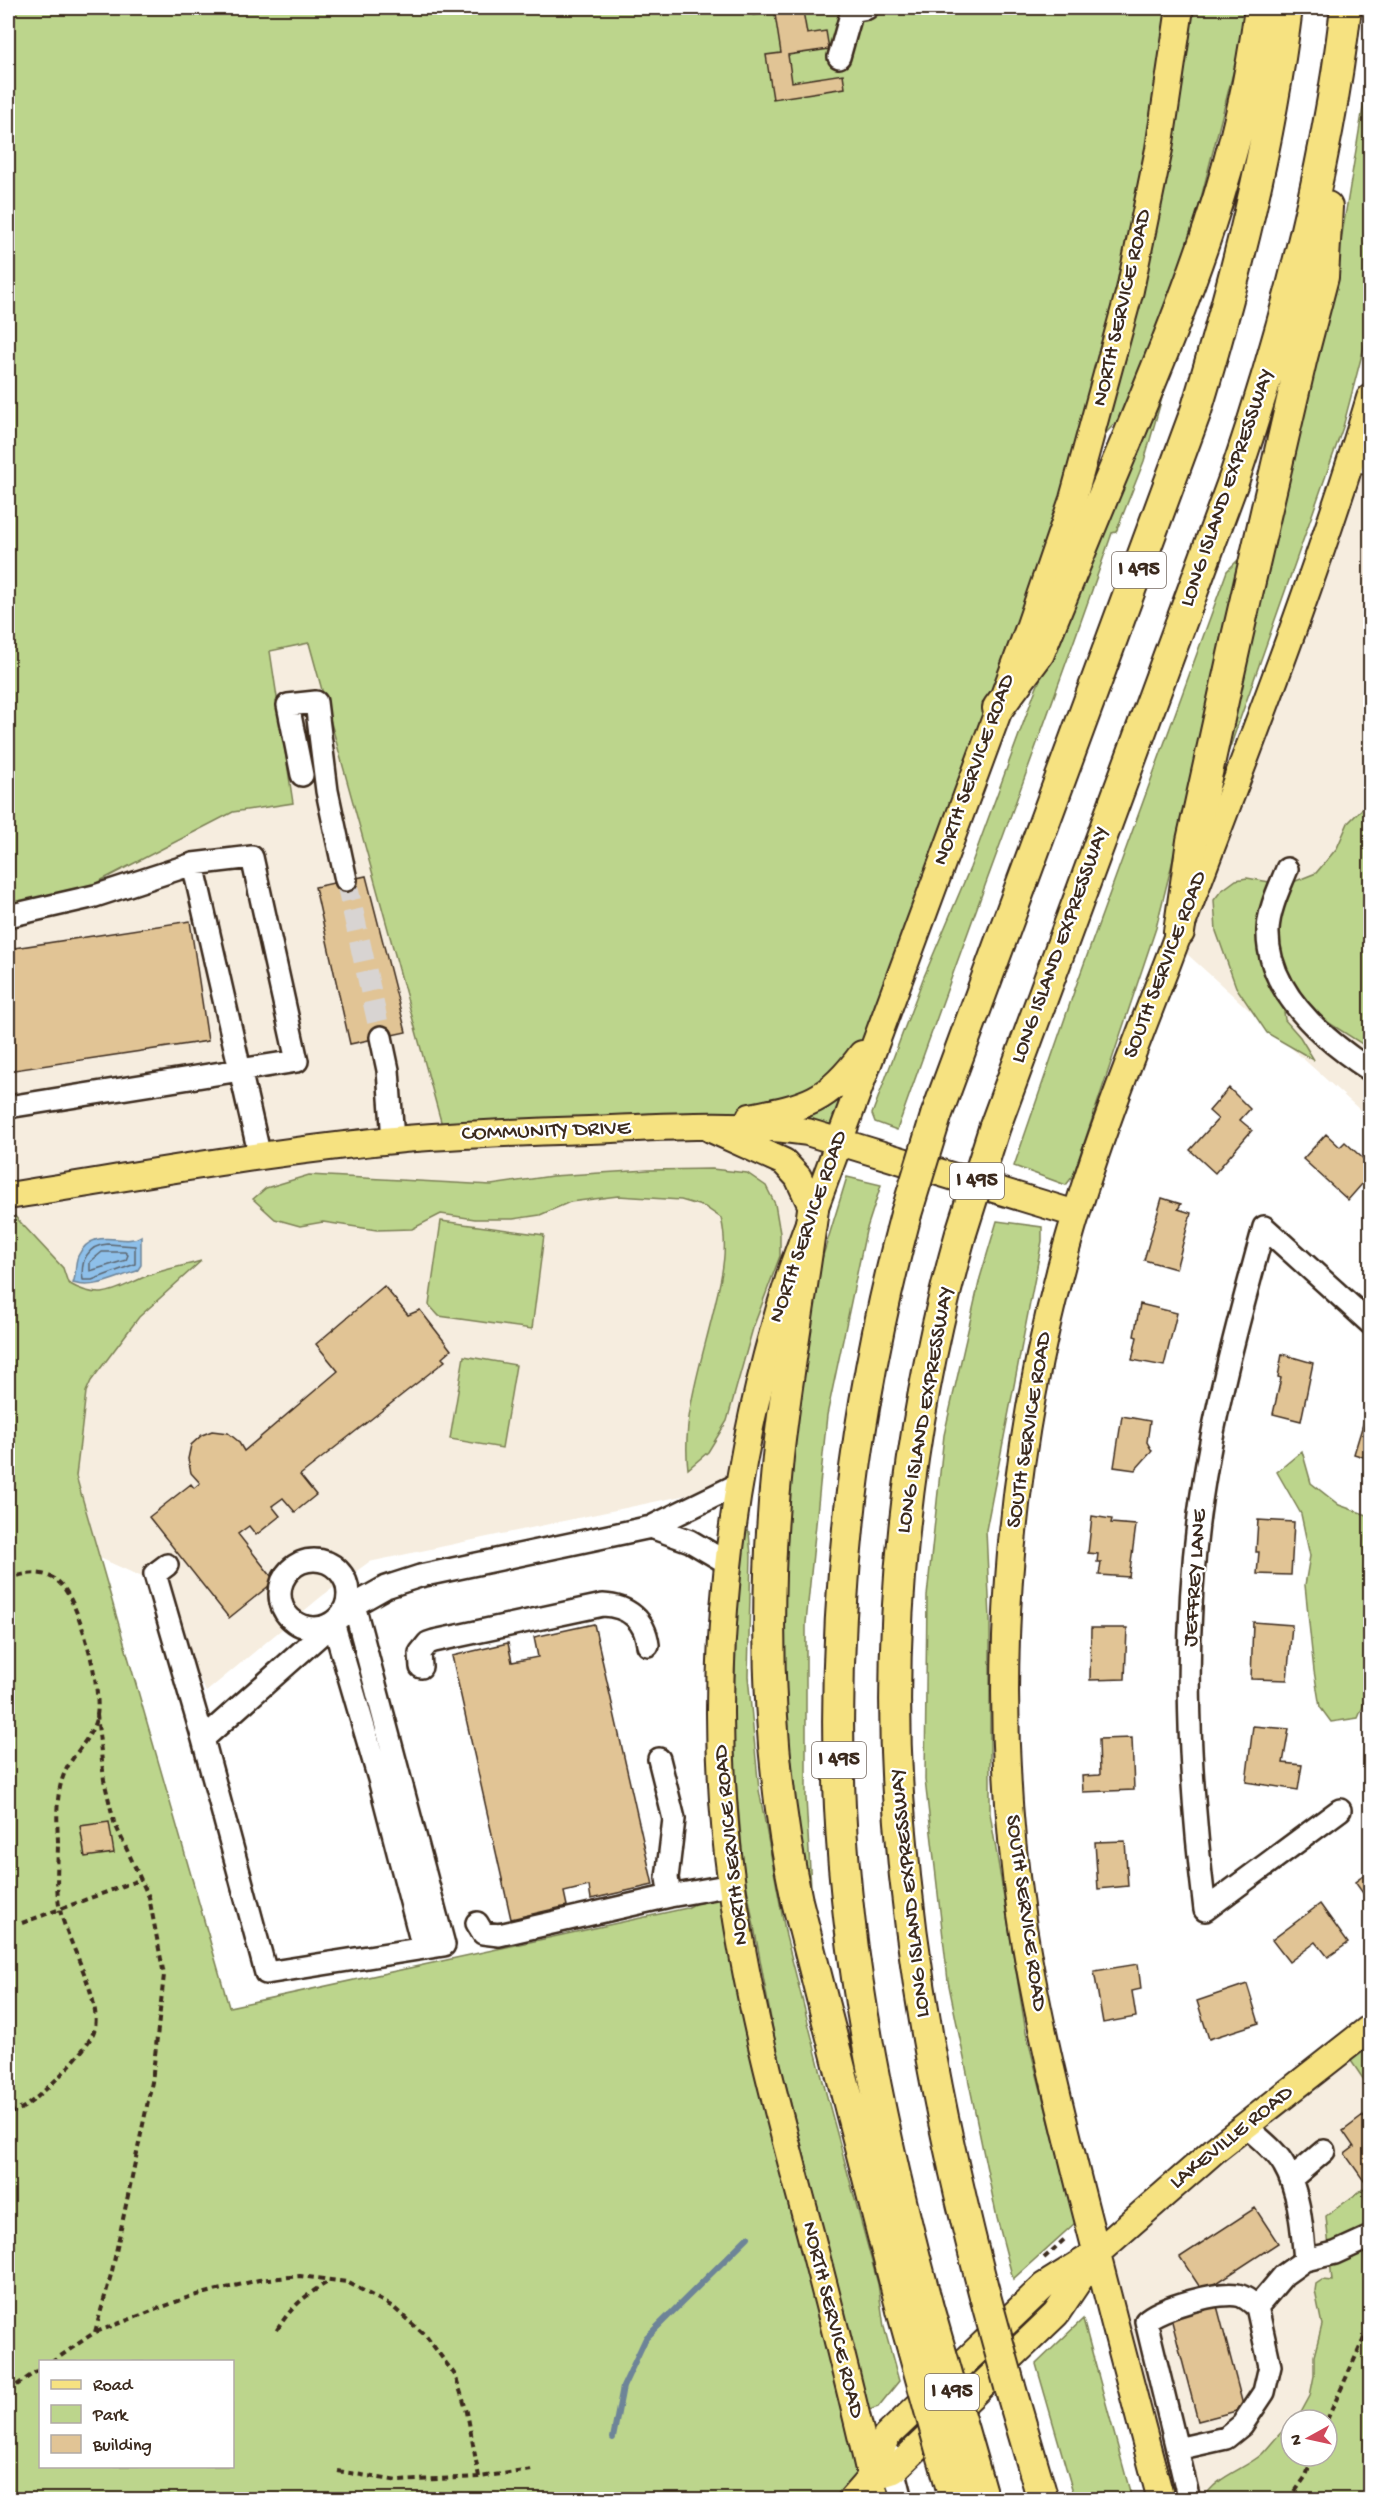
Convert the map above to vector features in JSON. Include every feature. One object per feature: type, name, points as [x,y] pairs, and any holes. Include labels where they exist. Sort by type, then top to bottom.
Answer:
[{"type":"highway","points":[[998,708],[1039,653],[1201,253],[1232,156],[1247,90],[1260,8]]},
{"type":"highway","name":"I 495","points":[[914,2307],[891,2161],[864,2021],[846,1882],[840,1809],[842,1594],[856,1455],[881,1314],[906,1214],[936,1116],[1196,411],[1218,338],[1254,198],[1279,67],[1287,8]]},
{"type":"highway","name":"LONG ISLAND EXPRESSWAY","points":[[1043,2499],[985,2296],[944,2127],[926,2032],[906,1893],[897,1749],[896,1679],[904,1536],[924,1393],[938,1322],[961,1233],[994,1129],[1234,479],[1257,410],[1297,273],[1334,100],[1346,8]]},
{"type":"highway","points":[[1179,932],[1192,841],[1298,371],[1323,277],[1334,100]]},
{"type":"highway","points":[[813,1209],[786,1388],[775,1490],[770,1642],[775,1754],[782,1818],[800,1911],[967,2491]]},
{"type":"main road","name":"NORTH SERVICE ROAD","points":[[880,2482],[841,2348],[761,2043],[732,1885],[720,1753],[722,1668],[729,1564],[739,1484],[772,1335],[813,1209],[1047,577],[1073,500],[1113,360],[1145,223],[1161,138],[1180,8]]},
{"type":"main road","name":"SOUTH SERVICE ROAD","points":[[1161,2499],[1048,2058],[1033,1986],[1017,1878],[1006,1735],[1009,1590],[1021,1468],[1043,1339],[1076,1215],[1111,1110],[1302,603],[1361,461],[1371,398]]},
{"type":"main road","points":[[702,1126],[797,1107],[820,1098],[845,1077],[879,1031]]},
{"type":"main road","points":[[702,1126],[784,1162],[798,1177],[813,1209]]},
{"type":"main road","name":"COMMUNITY DRIVE","points":[[8,1196],[260,1157],[393,1140],[702,1126],[766,1127],[807,1132],[838,1140],[1076,1215]]},
{"type":"main road","name":"LAKEVILLE ROAD","points":[[880,2482],[886,2438],[1044,2286],[1097,2253],[1245,2125],[1371,2028]]},
{"type":"main road","name":"LAKEVILLE ROAD","points":[[851,2499],[880,2482],[1056,2314],[1097,2253]]},
{"type":"street","points":[[839,57],[852,11],[867,8]]},
{"type":"street","points":[[302,775],[288,705],[316,702],[327,791],[346,880]]},
{"type":"street","points":[[8,916],[94,896],[193,864],[252,857],[297,1061],[8,1107]]},
{"type":"street","points":[[193,864],[238,1070],[260,1157]]},
{"type":"street","points":[[1287,869],[1271,909],[1268,932],[1272,961],[1278,976],[1290,998],[1310,1021],[1329,1039],[1371,1071]]},
{"type":"street","points":[[381,1037],[388,1070],[393,1140]]},
{"type":"street","name":"JEFFREY LANE","points":[[1340,1810],[1205,1910],[1192,1790],[1190,1743],[1190,1646],[1195,1562],[1204,1482],[1220,1397],[1264,1227],[1371,1323]]},
{"type":"street","points":[[203,1739],[333,1622],[354,1605],[386,1587],[420,1576],[651,1527],[739,1484]]},
{"type":"street","points":[[651,1527],[690,1541],[729,1564]]},
{"type":"street","points":[[167,1565],[155,1574],[203,1739],[266,1972],[444,1945],[354,1605]]},
{"type":"street","points":[[420,1667],[420,1653],[428,1643],[603,1605],[618,1607],[633,1615],[644,1628],[648,1645]]},
{"type":"street","points":[[333,1622],[379,1779],[423,1948]]},
{"type":"street","points":[[659,1759],[674,1819],[667,1878],[670,1896]]},
{"type":"street","points":[[477,1923],[483,1933],[499,1935],[670,1896],[732,1885]]},
{"type":"street","points":[[1245,2125],[1283,2163],[1291,2179],[1302,2229],[1305,2260]]},
{"type":"street","points":[[1291,2179],[1324,2151]]},
{"type":"street","points":[[1257,2307],[1284,2275],[1305,2260],[1335,2253],[1371,2237]]},
{"type":"street","points":[[1177,2449],[1226,2438],[1242,2425],[1264,2392],[1270,2366],[1257,2307],[1241,2295],[1212,2296],[1167,2308],[1153,2314],[1146,2321],[1177,2449],[1190,2499]]},
{"type":"street","points":[[880,2482],[902,2499]]},
{"type":"path","points":[[8,1579],[22,1573],[43,1573],[57,1581],[67,1593],[93,1663],[104,1780],[114,1822],[149,1896],[164,1974],[152,2082],[112,2271],[95,2332]]},
{"type":"path","points":[[8,2115],[24,2107],[74,2062],[95,2030],[94,2007],[60,1909],[57,1801],[67,1768],[87,1739],[97,1715]]},
{"type":"path","points":[[22,1923],[142,1879]]},
{"type":"path","points":[[53,2360],[95,2332],[189,2297],[259,2280],[300,2276],[347,2282],[393,2307],[426,2336],[454,2375],[467,2412],[479,2477]]},
{"type":"path","points":[[277,2330],[289,2311],[305,2296],[331,2280]]},
{"type":"path","points":[[1333,2408],[1371,2325]]},
{"type":"path","points":[[8,2391],[39,2370]]},
{"type":"path","points":[[1289,2499],[1306,2476],[1309,2468]]},
{"type":"path","points":[[338,2471],[398,2481],[479,2477],[532,2470]]},
{"type":"shaded area","points":[[1370,406],[1370,1119],[1177,945]]},
{"type":"shaded area","points":[[309,643],[445,1136],[512,1133],[838,1140],[739,1484],[369,1562],[322,1596],[206,1692],[153,1582],[100,1558],[8,1237],[8,849],[293,803],[270,651]]},
{"type":"shaded area","points":[[1341,2046],[1370,2089],[1370,2184],[1326,2216],[1334,2298],[1309,2408],[1279,2408],[1279,2458],[1227,2499],[1166,2499],[1100,2247]]},
{"type":"green space","points":[[8,8],[1180,8],[1113,360],[838,1140],[807,1132],[445,1136],[309,643],[270,651],[293,803],[233,812],[67,898],[8,911]]},
{"type":"green space","points":[[1190,8],[1247,8],[1245,26],[1189,245],[1123,415],[1103,436]]},
{"type":"green space","points":[[1370,65],[1370,324],[1343,427],[1228,753],[1220,749],[1259,575],[1337,265]]},
{"type":"green space","points":[[1164,391],[1144,461],[1116,532],[1112,533],[897,1130],[875,1122],[872,1114],[923,979],[970,868],[1034,694],[1157,396]]},
{"type":"green space","points":[[1243,555],[1199,755],[1156,928],[1073,1176],[1066,1185],[1014,1166],[1076,986],[1227,571]]},
{"type":"green space","points":[[1370,805],[1370,1049],[1315,1014],[1283,1003],[1285,1020],[1300,1037],[1314,1060],[1267,1033],[1236,987],[1216,931],[1214,900],[1221,891],[1236,880],[1247,878],[1275,883],[1296,881],[1316,873],[1337,848],[1348,823],[1365,806]]},
{"type":"green space","points":[[712,1169],[747,1173],[766,1186],[775,1204],[780,1233],[780,1256],[753,1328],[727,1421],[708,1452],[688,1469],[688,1427],[691,1406],[719,1290],[724,1259],[721,1218],[705,1207],[681,1200],[618,1196],[570,1202],[540,1215],[513,1219],[475,1219],[441,1214],[412,1229],[377,1230],[323,1222],[300,1226],[275,1219],[253,1199],[266,1188],[309,1175],[491,1185],[552,1176]]},
{"type":"green space","points":[[847,1177],[881,1185],[866,1231],[827,1415],[806,1623],[806,1798],[813,1924],[781,1752],[779,1507],[810,1298]]},
{"type":"green space","points":[[8,1209],[63,1268],[68,1283],[91,1292],[109,1292],[167,1269],[201,1261],[139,1317],[91,1381],[86,1392],[76,1476],[229,2007],[687,1908],[732,1885],[871,2477],[851,2499],[8,2499]]},
{"type":"green space","points":[[441,1221],[544,1235],[532,1329],[439,1316],[429,1305]]},
{"type":"green space","points":[[997,1221],[1042,1227],[1042,1241],[986,1530],[990,1619],[990,1813],[1026,2032],[1075,2223],[1013,2279],[997,2218],[948,1981],[925,1780],[927,1596],[944,1435],[980,1278]]},
{"type":"green space","points":[[464,1356],[516,1365],[502,1448],[450,1439]]},
{"type":"green space","points":[[1302,1451],[1311,1483],[1339,1505],[1370,1516],[1370,1697],[1365,1702],[1358,1718],[1331,1722],[1320,1707],[1305,1585],[1310,1556],[1301,1514],[1277,1472]]},
{"type":"green space","points":[[745,1530],[749,1532],[751,1556],[748,1676],[759,1790],[786,1936],[878,2284],[884,2327],[899,2381],[878,2407],[869,2410],[775,2041],[744,1872],[733,1747],[738,1548]]},
{"type":"green space","points":[[1370,2024],[1370,2089],[1341,2046]]},
{"type":"green space","points":[[1370,2184],[1370,2499],[1203,2500],[1222,2479],[1262,2454],[1279,2434],[1279,2468],[1339,2468],[1339,2408],[1304,2408],[1310,2396],[1314,2376],[1314,2356],[1322,2325],[1315,2291],[1316,2284],[1322,2280],[1332,2281],[1326,2216]]},
{"type":"green space","points":[[1083,2319],[1132,2499],[1075,2499],[1036,2364]]},
{"type":"water","points":[[141,1236],[141,1265],[137,1271],[97,1284],[73,1283],[78,1256],[92,1241],[109,1238],[126,1240]]},
{"type":"building","points":[[752,8],[775,8],[753,15]]},
{"type":"building","points":[[774,8],[824,8],[803,11],[807,34],[826,31],[829,49],[788,55],[792,82],[843,74],[845,88],[773,99],[766,55],[781,53]]},
{"type":"building","points":[[366,876],[406,1032],[350,1044],[315,887]]},
{"type":"building","points":[[190,921],[208,1041],[8,1071],[8,949]]},
{"type":"building","points":[[1229,1088],[1250,1109],[1240,1120],[1252,1130],[1215,1173],[1190,1150],[1218,1119],[1209,1111]]},
{"type":"building","points":[[1326,1134],[1340,1147],[1345,1142],[1370,1165],[1370,1175],[1348,1200],[1303,1159]]},
{"type":"building","points":[[1162,1198],[1181,1204],[1178,1209],[1191,1213],[1176,1269],[1144,1260]]},
{"type":"building","points":[[384,1286],[408,1315],[420,1310],[451,1350],[442,1358],[445,1361],[300,1475],[316,1495],[295,1512],[283,1498],[272,1506],[280,1516],[256,1535],[249,1526],[238,1534],[275,1581],[229,1618],[149,1517],[191,1484],[194,1488],[200,1483],[191,1473],[188,1459],[191,1445],[202,1435],[212,1431],[228,1433],[238,1441],[244,1451],[338,1371],[316,1344]]},
{"type":"building","points":[[1140,1304],[1177,1313],[1164,1366],[1132,1360]]},
{"type":"building","points":[[1282,1354],[1313,1363],[1301,1421],[1273,1414],[1281,1378],[1278,1377]]},
{"type":"building","points":[[1366,1414],[1370,1416],[1370,1459],[1354,1454]]},
{"type":"building","points":[[1122,1416],[1150,1421],[1147,1442],[1152,1451],[1135,1470],[1114,1467]]},
{"type":"building","points":[[1092,1516],[1112,1519],[1111,1523],[1136,1525],[1129,1577],[1099,1575],[1101,1562],[1097,1562],[1098,1554],[1088,1553]]},
{"type":"building","points":[[1258,1520],[1294,1522],[1291,1575],[1257,1574]]},
{"type":"building","points":[[1253,1622],[1292,1625],[1287,1680],[1251,1679]]},
{"type":"building","points":[[594,1624],[653,1885],[591,1899],[589,1886],[564,1892],[567,1906],[511,1919],[452,1656],[508,1643],[512,1662],[538,1657],[534,1637]]},
{"type":"building","points":[[1091,1628],[1127,1628],[1125,1679],[1090,1680]]},
{"type":"building","points":[[1253,1726],[1289,1729],[1283,1763],[1302,1765],[1298,1790],[1246,1782]]},
{"type":"building","points":[[1132,1738],[1134,1790],[1083,1792],[1082,1776],[1100,1775],[1099,1739]]},
{"type":"building","points":[[109,1822],[114,1853],[85,1857],[80,1826]]},
{"type":"building","points":[[1125,1841],[1128,1886],[1098,1889],[1095,1842]]},
{"type":"building","points":[[1370,1871],[1370,1903],[1355,1882]]},
{"type":"building","points":[[1320,1904],[1348,1943],[1328,1957],[1316,1942],[1289,1962],[1272,1940]]},
{"type":"building","points":[[1138,1964],[1141,1989],[1132,1991],[1136,2017],[1103,2023],[1094,1971]]},
{"type":"building","points":[[1247,1984],[1259,2023],[1209,2039],[1197,2001]]},
{"type":"building","points":[[1363,2116],[1370,2126],[1370,2176],[1364,2181],[1345,2154],[1354,2147],[1343,2131]]},
{"type":"building","points":[[1255,2208],[1278,2243],[1203,2292],[1180,2257]]},
{"type":"building","points":[[1216,2302],[1244,2409],[1198,2421],[1170,2314]]},
{"type":"waterway","points":[[613,2438],[623,2387],[646,2338],[748,2237]]},
{"type":"tunnel","points":[[346,880],[381,1037]]}]
